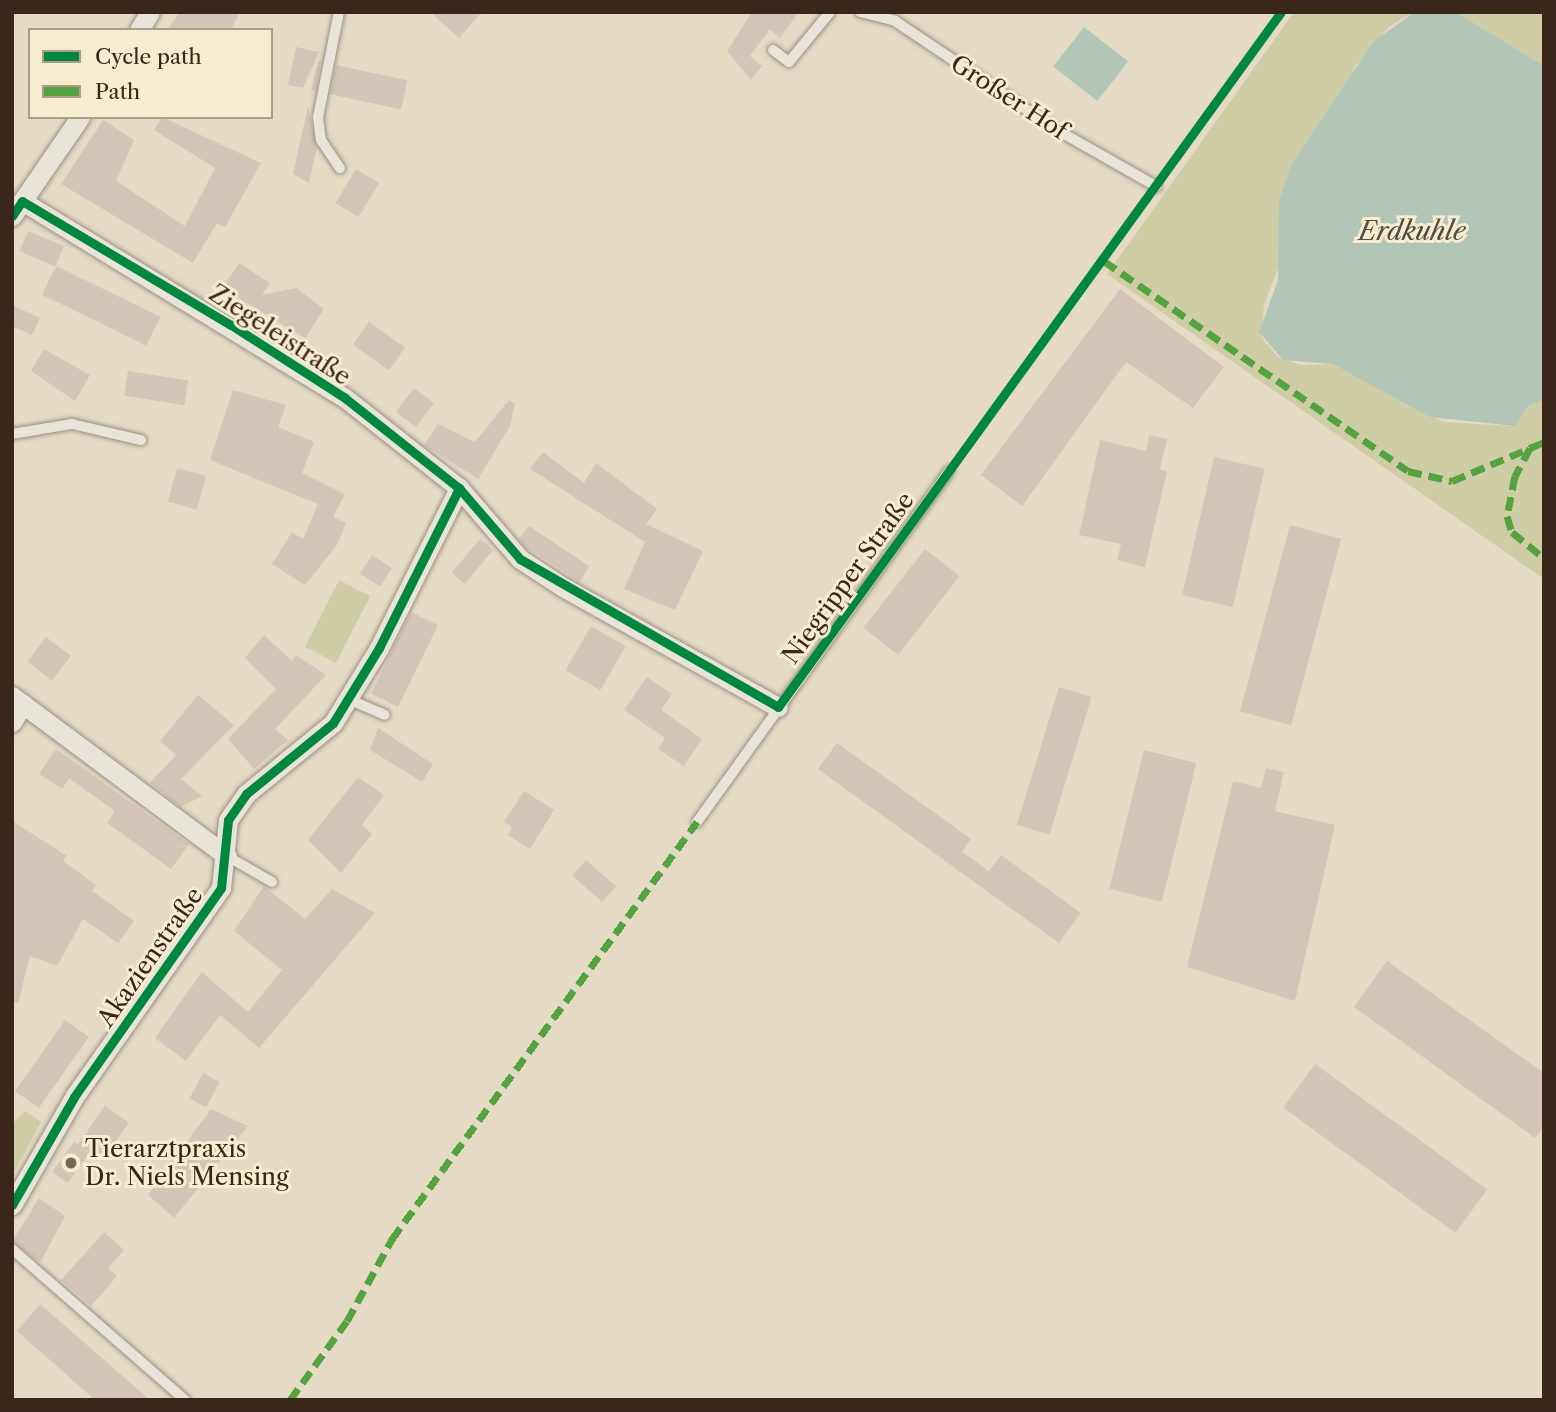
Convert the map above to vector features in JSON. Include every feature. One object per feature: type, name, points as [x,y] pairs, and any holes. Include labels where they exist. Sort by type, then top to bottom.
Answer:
[{"type":"street","points":[[140,28],[150,12]]},
{"type":"street","points":[[17,208],[79,119]]},
{"type":"street","name":"Ziegeleistraße","points":[[17,208],[345,398],[459,488],[520,558],[778,707]]},
{"type":"street","name":"Akazienstraße","points":[[12,1205],[74,1097],[221,888],[227,856],[228,820],[246,794],[333,723],[459,488]]},
{"type":"street","points":[[12,722],[18,700],[227,856]]},
{"type":"lane","points":[[339,12],[318,117],[321,140],[340,168]]},
{"type":"lane","points":[[773,50],[789,62],[830,12]]},
{"type":"lane","name":"Großer Hof","points":[[860,12],[895,21],[1059,131],[1156,186]]},
{"type":"lane","points":[[12,434],[72,424],[141,440]]},
{"type":"lane","name":"Niegripper Straße","points":[[697,822],[949,471]]},
{"type":"lane","points":[[348,699],[385,715]]},
{"type":"lane","points":[[227,856],[272,882]]},
{"type":"lane","points":[[12,1249],[185,1400]]},
{"type":"shaded area","points":[[1294,12],[1414,12],[1389,27],[1354,68],[1264,305],[1261,337],[1278,357],[1301,365],[1333,364],[1444,422],[1511,426],[1528,406],[1544,400],[1544,579],[1107,274]]},
{"type":"shaded area","points":[[1456,12],[1544,12],[1544,66]]},
{"type":"shaded area","points":[[339,580],[370,596],[336,663],[305,647]]},
{"type":"shaded area","points":[[25,1111],[41,1122],[12,1176],[12,1124]]},
{"type":"water","name":"Erdkuhle","points":[[1414,12],[1456,12],[1544,66],[1544,400],[1528,406],[1515,426],[1430,417],[1333,364],[1283,360],[1259,332],[1278,280],[1279,201],[1290,167],[1373,42]]},
{"type":"water","points":[[1084,27],[1128,61],[1097,101],[1053,66]]},
{"type":"building","points":[[179,12],[240,12],[232,28],[169,28]]},
{"type":"building","points":[[430,12],[482,12],[459,38]]},
{"type":"building","points":[[752,12],[799,12],[780,38],[770,29],[750,56],[762,66],[751,80],[727,51]]},
{"type":"building","points":[[296,47],[319,52],[303,88],[288,85]]},
{"type":"building","points":[[318,61],[321,62],[316,91],[311,90]]},
{"type":"building","points":[[336,65],[407,80],[401,110],[330,94]]},
{"type":"building","points":[[308,106],[317,147],[309,183],[293,174]]},
{"type":"building","points":[[161,119],[166,119],[261,163],[225,227],[217,223],[193,263],[61,184],[103,120],[134,140],[116,181],[185,226],[215,168],[154,130]]},
{"type":"building","points":[[356,169],[379,183],[359,217],[335,203]]},
{"type":"building","points":[[28,231],[64,246],[55,266],[19,251]]},
{"type":"building","points":[[239,263],[270,283],[262,295],[296,288],[324,309],[305,338],[222,288]]},
{"type":"building","points":[[56,266],[160,317],[146,346],[42,295]]},
{"type":"building","points":[[1120,289],[1224,367],[1193,408],[1126,362],[1022,506],[981,475]]},
{"type":"building","points":[[12,305],[40,318],[32,335],[12,326]]},
{"type":"building","points":[[369,322],[405,347],[389,370],[353,345]]},
{"type":"building","points":[[44,349],[90,375],[75,401],[31,371]]},
{"type":"building","points":[[128,371],[188,381],[184,405],[124,396]]},
{"type":"building","points":[[414,388],[434,403],[416,427],[396,412]]},
{"type":"building","points":[[233,390],[286,405],[278,427],[314,442],[302,473],[345,494],[333,517],[346,523],[337,545],[305,585],[272,564],[292,532],[303,539],[318,504],[210,460]]},
{"type":"building","points":[[509,400],[515,404],[510,426],[478,479],[424,445],[438,424],[475,442]]},
{"type":"building","points":[[1149,435],[1167,439],[1160,469],[1167,471],[1145,567],[1117,560],[1121,544],[1079,535],[1100,440],[1146,451]]},
{"type":"building","points":[[543,452],[584,483],[596,463],[657,509],[646,524],[703,551],[675,610],[624,589],[645,542],[530,469]]},
{"type":"building","points":[[1214,457],[1265,469],[1233,607],[1182,595]]},
{"type":"building","points":[[177,468],[206,476],[197,510],[168,502]]},
{"type":"building","points":[[1290,525],[1341,539],[1291,725],[1240,711]]},
{"type":"building","points":[[529,526],[589,566],[580,582],[526,547],[519,539]]},
{"type":"building","points":[[480,539],[493,550],[465,584],[452,573]]},
{"type":"building","points":[[925,549],[960,576],[898,655],[863,628]]},
{"type":"building","points":[[372,555],[392,568],[380,587],[360,573]]},
{"type":"building","points":[[411,612],[438,625],[398,707],[371,694]]},
{"type":"building","points":[[591,626],[626,646],[600,690],[566,670]]},
{"type":"building","points":[[264,635],[292,661],[296,655],[326,675],[275,729],[288,740],[254,769],[228,739],[276,689],[245,658]]},
{"type":"building","points":[[46,637],[71,656],[52,680],[27,662]]},
{"type":"building","points":[[647,677],[672,694],[661,710],[702,739],[684,766],[658,749],[665,738],[624,710]]},
{"type":"building","points":[[1059,687],[1092,697],[1049,835],[1017,825]]},
{"type":"building","points":[[198,695],[234,725],[181,779],[202,796],[181,807],[150,783],[176,755],[160,741]]},
{"type":"building","points":[[378,728],[433,764],[422,782],[370,750]]},
{"type":"building","points":[[837,743],[971,839],[962,852],[989,871],[1001,855],[1081,913],[1059,943],[818,769]]},
{"type":"building","points":[[56,749],[189,844],[171,869],[107,823],[115,811],[69,778],[62,789],[39,774]]},
{"type":"building","points":[[1144,750],[1196,763],[1162,902],[1109,889]]},
{"type":"building","points":[[1266,768],[1284,772],[1275,811],[1335,825],[1295,1001],[1187,967],[1233,781],[1261,788]]},
{"type":"building","points":[[358,777],[384,795],[362,825],[372,834],[341,873],[308,840]]},
{"type":"building","points":[[524,791],[554,810],[530,849],[508,835],[512,827],[504,822]]},
{"type":"building","points":[[12,821],[67,856],[63,861],[96,885],[92,891],[134,921],[118,943],[83,919],[57,966],[30,956],[18,1003],[12,1002]]},
{"type":"building","points":[[586,860],[616,886],[602,902],[572,876]]},
{"type":"building","points":[[264,886],[305,919],[332,889],[375,913],[259,1048],[220,1015],[186,1061],[155,1038],[202,972],[248,1012],[282,970],[234,931]]},
{"type":"building","points":[[1387,961],[1544,1073],[1544,1126],[1535,1138],[1354,1007]]},
{"type":"building","points":[[65,1020],[89,1037],[39,1108],[15,1091]]},
{"type":"building","points":[[1315,1064],[1487,1189],[1456,1233],[1283,1108]]},
{"type":"building","points":[[203,1073],[220,1082],[206,1108],[189,1099]]},
{"type":"building","points":[[105,1106],[129,1123],[102,1161],[78,1145]]},
{"type":"building","points":[[211,1109],[248,1126],[174,1218],[148,1195]]},
{"type":"building","name":"Tierarztpraxis Dr. Niels Mensing","points":[[74,1142],[89,1153],[68,1183],[52,1172]]},
{"type":"building","points":[[39,1198],[65,1216],[40,1263],[12,1242]]},
{"type":"building","points":[[104,1232],[124,1250],[108,1268],[117,1276],[91,1306],[61,1280]]},
{"type":"building","points":[[40,1304],[150,1400],[95,1400],[17,1331]]},
{"type":"marked path","points":[[1104,261],[1408,471],[1452,481],[1530,448],[1515,476],[1507,516],[1512,532],[1544,558]]},
{"type":"marked path","points":[[1530,448],[1544,442]]},
{"type":"marked path","points":[[290,1400],[347,1321],[392,1239],[697,822]]},
{"type":"cycle path","points":[[12,216],[22,201],[231,325],[345,398],[459,488],[520,559],[778,707],[1281,12]]},
{"type":"cycle path","points":[[12,1205],[74,1097],[221,888],[228,820],[246,794],[333,723],[379,648],[459,488]]},
{"type":"place","name":"Tierarztpraxis Dr. Niels Mensing","points":[[71,1163]]}]
